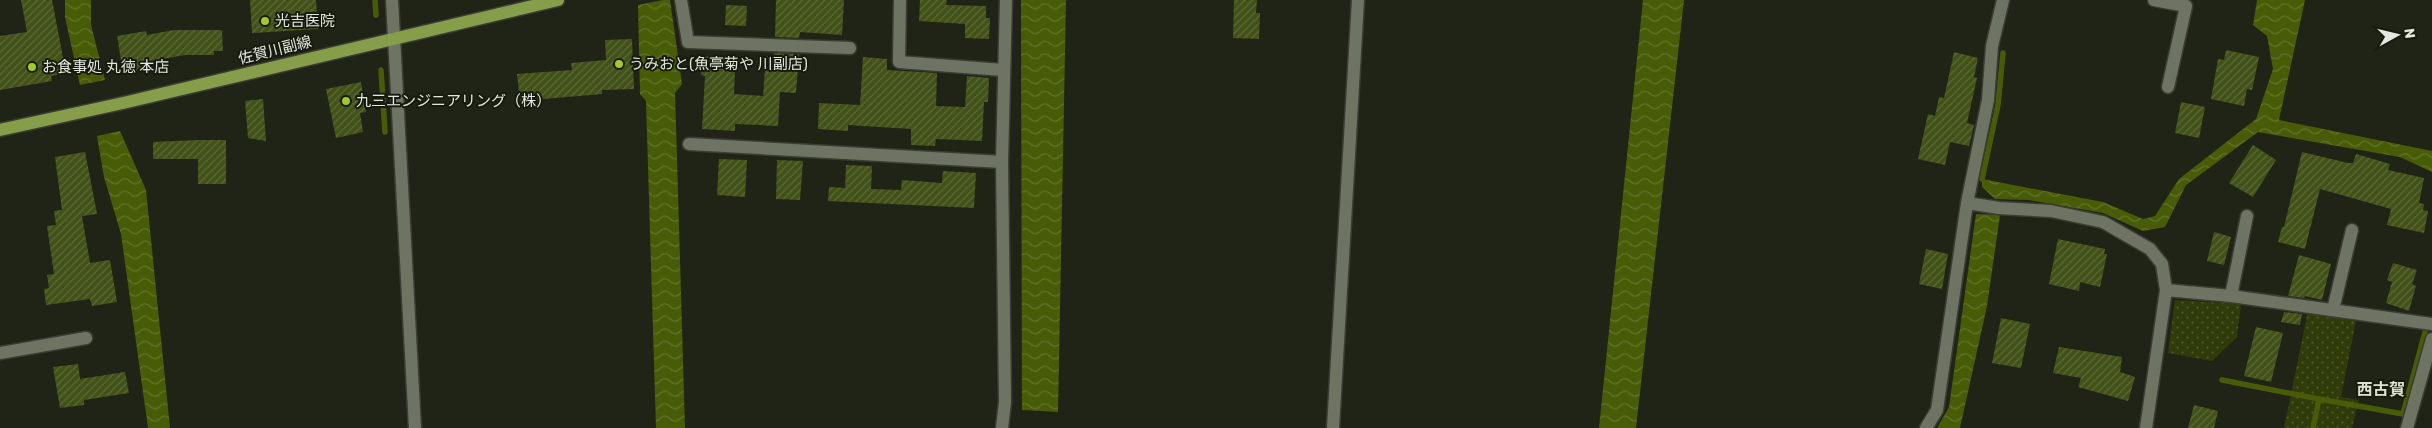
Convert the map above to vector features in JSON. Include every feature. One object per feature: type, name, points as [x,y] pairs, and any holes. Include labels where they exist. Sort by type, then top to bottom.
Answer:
[{"type":"main road","name":"佐賀川副線","points":[[0,130],[123,104],[558,0]]},
{"type":"street","points":[[392,0],[415,428]]},
{"type":"street","points":[[681,0],[688,42],[850,48]]},
{"type":"street","points":[[900,0],[899,62],[1003,70]]},
{"type":"street","points":[[1002,428],[1005,402],[1002,162],[1006,0]]},
{"type":"street","points":[[1333,428],[1358,0]]},
{"type":"street","points":[[1926,428],[1938,410],[1967,203],[1988,100],[1992,46],[2003,0]]},
{"type":"street","points":[[2154,0],[2186,6],[2168,87]]},
{"type":"street","points":[[688,144],[1002,162]]},
{"type":"street","points":[[1967,203],[1999,208],[2050,211],[2104,222],[2150,249],[2162,264],[2166,290],[2146,428]]},
{"type":"street","points":[[2231,296],[2247,216]]},
{"type":"street","points":[[2333,310],[2352,230]]},
{"type":"street","points":[[2166,290],[2231,296],[2432,324]]},
{"type":"street","points":[[0,353],[86,338]]},
{"type":"street","points":[[2407,428],[2428,370],[2432,338]]},
{"type":"shaded area","points":[[2175,300],[2241,304],[2237,337],[2212,361],[2168,353]]},
{"type":"shaded area","points":[[2308,311],[2356,321],[2341,397],[2359,400],[2352,428],[2284,428]]},
{"type":"water","points":[[65,0],[91,0],[91,25],[105,80],[80,85],[65,17]]},
{"type":"water","points":[[670,0],[682,84],[675,93],[685,428],[656,428],[646,101],[640,94],[638,5]]},
{"type":"water","points":[[1021,0],[1066,0],[1058,412],[1022,410]]},
{"type":"water","points":[[1643,0],[1684,0],[1636,428],[1599,428]]},
{"type":"water","points":[[2257,0],[2305,0],[2279,120],[2432,151],[2432,172],[2400,157],[2258,132],[2186,185],[2165,227],[2143,231],[2103,213],[2029,200],[1995,199],[1982,187],[1982,179],[2103,202],[2143,219],[2155,216],[2179,179],[2256,119],[2273,69],[2267,36],[2253,25]]},
{"type":"water","points":[[120,131],[146,190],[170,428],[148,428],[121,234],[104,177],[97,136]]},
{"type":"water","points":[[1976,214],[2000,215],[1987,306],[1960,428],[1937,428],[1949,407]]},
{"type":"building","points":[[21,0],[52,0],[66,73],[51,76],[52,81],[0,90],[0,36],[27,32]]},
{"type":"building","points":[[250,0],[316,0],[318,29],[252,33]]},
{"type":"building","points":[[776,0],[844,0],[842,35],[800,32],[799,38],[775,37]]},
{"type":"building","points":[[920,0],[947,0],[946,5],[986,6],[986,18],[990,18],[989,39],[965,38],[965,24],[919,21]]},
{"type":"building","points":[[1234,0],[1257,0],[1256,13],[1260,13],[1259,39],[1233,38]]},
{"type":"building","points":[[726,5],[747,6],[746,26],[725,25]]},
{"type":"building","points":[[174,30],[222,30],[223,51],[214,51],[214,55],[185,55],[151,61],[152,68],[123,73],[117,36],[146,31],[147,35]]},
{"type":"building","points":[[632,39],[634,89],[602,90],[602,94],[520,101],[517,74],[572,70],[571,63],[606,60],[605,40]]},
{"type":"building","points":[[2226,50],[2259,57],[2252,90],[2247,89],[2244,106],[2211,99],[2218,59],[2224,60]]},
{"type":"building","points":[[1954,52],[1978,58],[1974,77],[1977,78],[1967,123],[1974,125],[1969,146],[1950,142],[1945,165],[1918,159],[1928,114],[1935,116],[1939,97],[1944,98]]},
{"type":"building","points":[[774,53],[799,54],[796,93],[780,92],[778,126],[735,124],[735,131],[702,129],[705,76],[701,75],[702,56],[733,58],[732,70],[735,70],[734,94],[763,96],[766,56],[774,56]]},
{"type":"building","points":[[863,57],[887,59],[887,70],[937,73],[936,106],[965,107],[967,76],[989,78],[988,102],[984,102],[982,141],[936,139],[935,146],[911,145],[911,129],[848,125],[848,131],[818,129],[819,103],[860,105]]},
{"type":"building","name":"九三エンジニアリング（株）","points":[[361,82],[366,112],[360,113],[363,132],[336,138],[326,89]]},
{"type":"building","points":[[263,99],[266,141],[248,138],[245,101]]},
{"type":"building","points":[[2181,102],[2205,107],[2199,138],[2175,133]]},
{"type":"building","points":[[226,140],[226,184],[198,184],[198,159],[153,159],[153,142]]},
{"type":"building","points":[[2253,145],[2276,160],[2253,197],[2229,183]]},
{"type":"building","points":[[85,152],[97,214],[82,216],[90,263],[110,260],[117,302],[92,306],[90,299],[46,305],[44,289],[49,288],[47,275],[54,274],[47,226],[56,225],[54,211],[62,210],[55,157]]},
{"type":"building","points":[[2302,152],[2348,163],[2353,163],[2356,154],[2390,164],[2388,170],[2424,178],[2419,203],[2424,204],[2423,210],[2428,211],[2424,233],[2387,225],[2391,209],[2320,189],[2305,249],[2278,242],[2282,227],[2284,227]]},
{"type":"building","points":[[719,159],[747,160],[745,197],[717,195]]},
{"type":"building","points":[[777,160],[803,161],[800,200],[776,199]]},
{"type":"building","points":[[846,165],[872,166],[871,189],[901,190],[902,180],[942,183],[943,171],[976,173],[974,208],[828,201],[829,187],[845,188]]},
{"type":"building","points":[[2214,232],[2231,237],[2224,265],[2207,261]]},
{"type":"building","points":[[2058,239],[2105,249],[2104,254],[2107,254],[2100,287],[2080,282],[2079,291],[2049,284]]},
{"type":"building","points":[[1926,249],[1948,254],[1942,289],[1919,284]]},
{"type":"building","points":[[2299,255],[2331,264],[2322,300],[2305,296],[2304,298],[2288,296]]},
{"type":"building","points":[[2393,263],[2417,270],[2412,284],[2416,286],[2409,311],[2386,303],[2392,282],[2387,280]]},
{"type":"building","points":[[2284,312],[2302,314],[2300,325],[2281,322]]},
{"type":"building","points":[[2001,318],[2030,324],[2021,368],[1992,363]]},
{"type":"building","points":[[2256,327],[2283,333],[2271,382],[2244,376]]},
{"type":"building","points":[[2059,347],[2122,357],[2120,372],[2135,377],[2128,401],[2078,387],[2081,378],[2053,373]]},
{"type":"building","points":[[78,364],[80,379],[125,372],[129,393],[84,400],[84,405],[60,408],[53,367]]},
{"type":"building","points":[[2194,405],[2218,411],[2214,428],[2188,428]]},
{"type":"waterway","points":[[375,0],[376,15]]},
{"type":"waterway","points":[[1982,179],[1998,105],[2003,53]]},
{"type":"waterway","points":[[381,70],[385,132]]},
{"type":"waterway","points":[[2313,428],[2319,399],[2403,414],[2425,332]]},
{"type":"waterway","points":[[2222,380],[2319,399]]},
{"type":"place","name":"光吉医院","points":[[265,21]]},
{"type":"place","name":"うみおと(魚亭菊や 川副店)","points":[[619,64]]},
{"type":"place","name":"お食事処 丸徳 本店","points":[[32,67]]},
{"type":"place","name":"九三エンジニアリング（株）","points":[[346,101]]},
{"type":"district","name":"西古賀","points":[[2381,389]]}]
